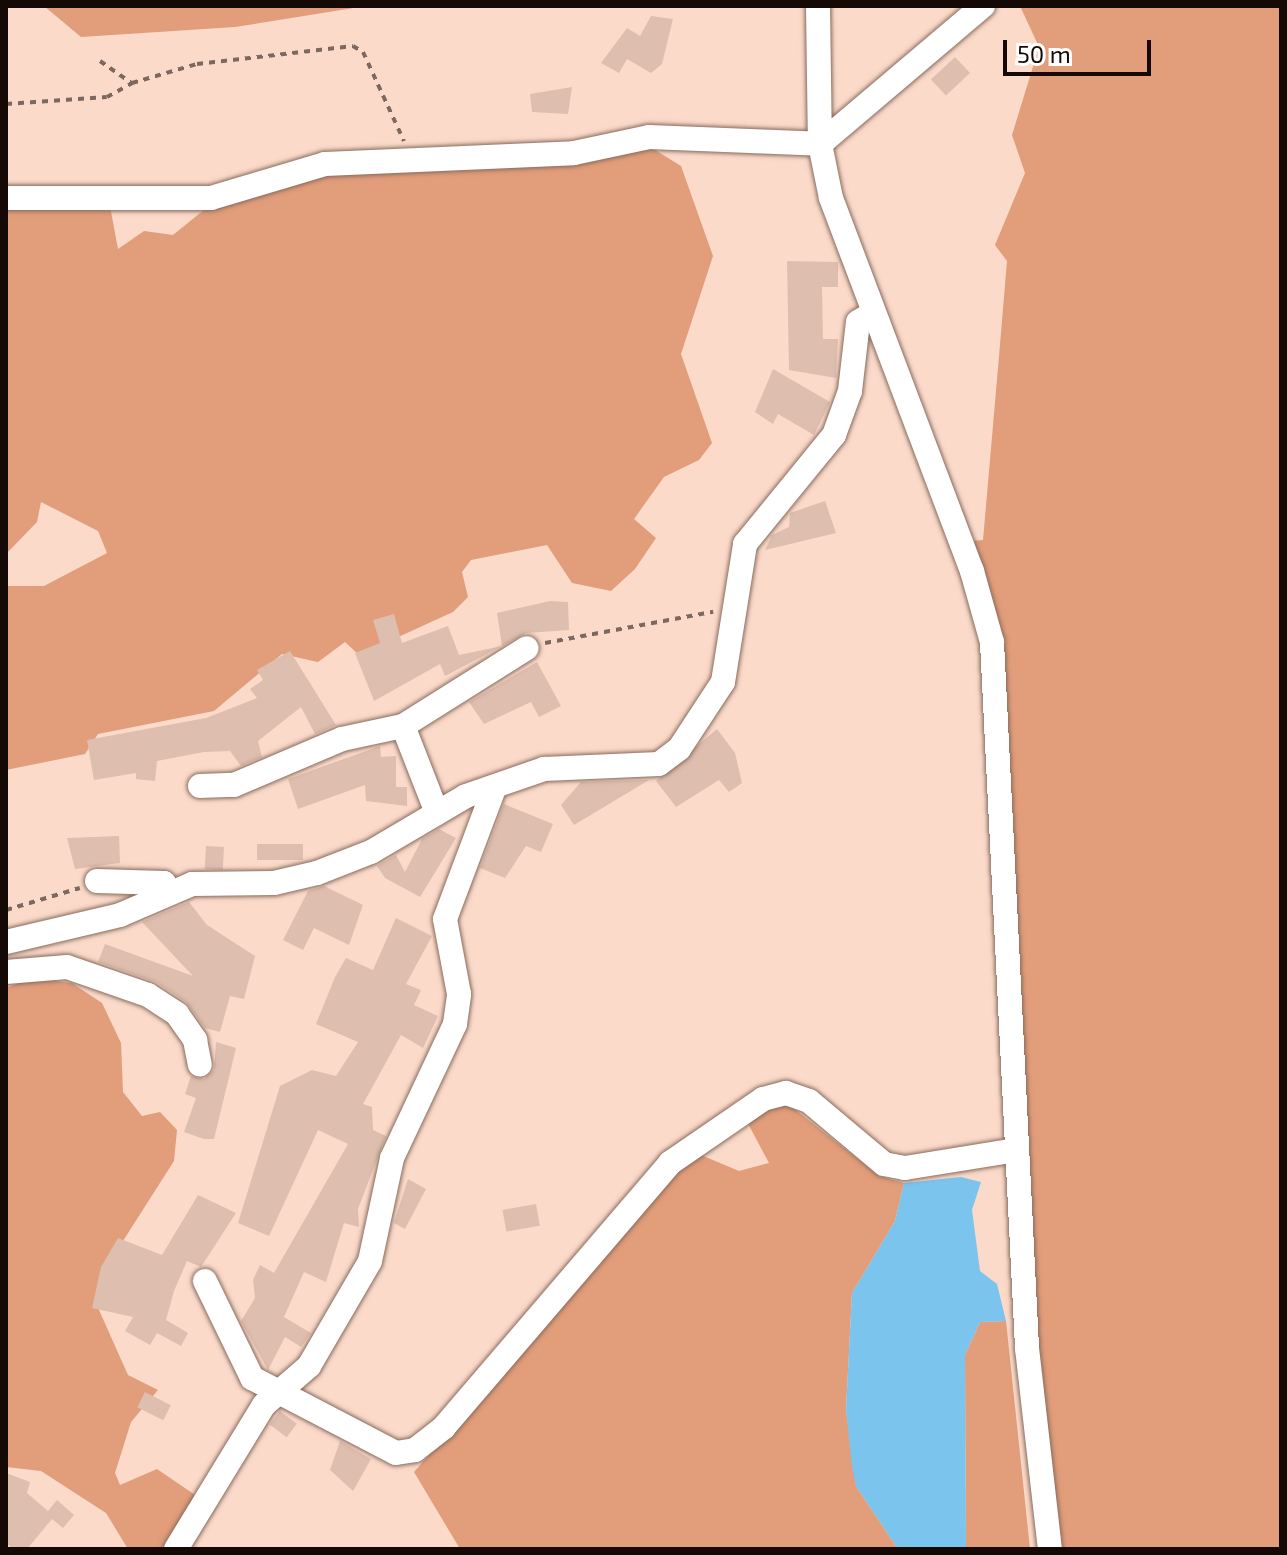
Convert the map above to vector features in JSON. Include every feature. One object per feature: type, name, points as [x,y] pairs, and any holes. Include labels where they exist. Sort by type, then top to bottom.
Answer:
[{"type":"street","points":[[818,6],[820,144],[872,314],[972,571],[992,642],[1027,1348],[1050,1549]]},
{"type":"street","points":[[6,198],[211,198],[325,164],[574,153],[649,137],[820,144],[983,6]]},
{"type":"street","points":[[6,942],[120,915],[166,893],[317,873],[437,813],[544,769],[659,764],[679,749],[723,682],[739,609],[745,544],[834,435],[850,391],[858,322],[872,314]]},
{"type":"street","points":[[200,786],[234,785],[342,739],[403,726],[527,648]]},
{"type":"street","points":[[403,726],[437,813]]},
{"type":"street","points":[[176,1549],[264,1405],[309,1366],[352,1301],[370,1261],[392,1158],[455,1024],[459,994],[445,919],[493,791]]},
{"type":"street","points":[[97,881],[164,883],[166,893]]},
{"type":"street","points":[[6,972],[67,967],[148,995],[177,1014],[195,1040],[200,1065]]},
{"type":"street","points":[[205,1281],[239,1363],[279,1394],[396,1453],[415,1450],[444,1427],[670,1163],[763,1099],[786,1093],[809,1101],[884,1164],[905,1168],[1016,1150]]},
{"type":"path","points":[[6,104],[107,97],[132,83],[197,64],[353,46],[363,52],[414,160]]},
{"type":"path","points":[[100,61],[132,83]]},
{"type":"path","points":[[527,648],[618,625],[739,609]]},
{"type":"path","points":[[6,910],[97,881]]},
{"type":"shaded area","points":[[44,6],[366,6],[235,27],[81,37]]},
{"type":"shaded area","points":[[1020,6],[1281,6],[1281,1549],[1062,1549],[1034,1347],[1028,1168],[971,541],[983,540],[1007,261],[995,245],[1025,173],[1012,135],[1039,47]]},
{"type":"shaded area","points":[[652,148],[681,166],[713,256],[681,354],[712,443],[699,460],[664,477],[634,519],[656,538],[635,569],[611,591],[572,583],[547,545],[471,560],[462,572],[468,597],[453,612],[359,655],[345,642],[318,662],[282,654],[214,711],[98,734],[85,754],[6,770],[6,586],[44,586],[107,553],[98,531],[41,502],[37,522],[6,554],[6,202],[110,206],[118,249],[144,231],[173,235],[210,205],[330,170]]},
{"type":"shaded area","points":[[32,978],[72,983],[102,1003],[121,1043],[123,1092],[142,1116],[160,1112],[177,1130],[174,1161],[107,1266],[95,1301],[128,1375],[158,1390],[131,1422],[115,1473],[120,1485],[157,1469],[198,1497],[165,1549],[128,1549],[106,1513],[41,1471],[6,1467],[6,988]]},
{"type":"shaded area","points":[[772,1104],[792,1107],[879,1176],[904,1183],[895,1221],[852,1293],[846,1410],[856,1486],[898,1549],[460,1549],[414,1472],[664,1182],[701,1155],[739,1171],[769,1163],[745,1118]]},
{"type":"shaded area","points":[[1006,1321],[1030,1549],[966,1549],[965,1355],[980,1322]]},
{"type":"water","points":[[961,1177],[981,1182],[972,1210],[980,1271],[997,1284],[1006,1321],[980,1322],[965,1355],[966,1549],[898,1549],[856,1486],[852,1467],[846,1410],[852,1293],[895,1221],[904,1183]]},
{"type":"building","points":[[651,16],[673,19],[662,64],[651,73],[627,59],[619,73],[601,63],[627,28],[640,36]]},
{"type":"building","points":[[955,57],[970,73],[946,96],[931,80]]},
{"type":"building","points":[[572,87],[568,114],[532,112],[530,94]]},
{"type":"building","points":[[787,261],[838,262],[838,287],[822,287],[823,339],[838,339],[836,378],[789,370]]},
{"type":"building","points":[[773,369],[830,402],[814,435],[778,414],[773,424],[755,412]]},
{"type":"building","points":[[825,501],[836,533],[765,550],[772,535],[789,527],[790,513]]},
{"type":"building","points":[[550,601],[568,602],[569,630],[526,633],[502,646],[497,613]]},
{"type":"building","points":[[394,614],[402,643],[448,626],[459,655],[502,646],[445,676],[440,664],[374,701],[355,653],[380,643],[373,620]]},
{"type":"building","points":[[290,651],[336,725],[315,734],[301,707],[258,741],[262,757],[241,766],[230,751],[204,752],[157,761],[155,781],[136,779],[136,773],[94,780],[87,740],[206,718],[257,698],[250,689],[263,680],[257,670]]},
{"type":"building","points":[[537,662],[561,706],[539,717],[531,702],[484,724],[469,702]]},
{"type":"building","points":[[717,729],[735,753],[742,783],[729,792],[719,780],[676,807],[656,781]]},
{"type":"building","points":[[380,746],[381,757],[396,756],[396,787],[407,787],[407,806],[366,801],[365,785],[298,809],[288,779]]},
{"type":"building","points":[[649,780],[574,825],[561,805],[581,782]]},
{"type":"building","points":[[504,804],[553,824],[541,852],[526,846],[505,878],[480,868]]},
{"type":"building","points":[[439,829],[456,838],[420,897],[385,878],[377,866],[396,855],[405,872],[422,839]]},
{"type":"building","points":[[119,836],[120,863],[75,869],[67,838]]},
{"type":"building","points":[[257,844],[303,844],[303,860],[257,860]]},
{"type":"building","points":[[206,846],[224,847],[223,870],[205,869]]},
{"type":"building","points":[[324,886],[363,905],[349,945],[314,928],[303,950],[283,940],[308,891]]},
{"type":"building","points":[[189,902],[207,925],[255,956],[244,999],[230,996],[220,1032],[205,1028],[186,1002],[156,982],[98,962],[105,944],[193,976],[142,922]]},
{"type":"building","points":[[396,918],[432,936],[406,984],[421,990],[414,1005],[438,1016],[423,1048],[401,1035],[363,1104],[372,1107],[373,1130],[386,1136],[358,1209],[359,1227],[344,1223],[326,1282],[304,1272],[284,1317],[311,1333],[301,1347],[285,1337],[268,1370],[241,1321],[255,1298],[253,1280],[260,1265],[274,1273],[348,1144],[318,1130],[269,1236],[238,1223],[280,1086],[312,1070],[336,1076],[358,1042],[316,1024],[335,977],[346,958],[373,970]]},
{"type":"building","points":[[216,1042],[236,1048],[214,1139],[204,1139],[184,1132],[196,1098],[185,1094],[191,1076],[204,1079],[214,1070]]},
{"type":"building","points":[[408,1179],[426,1189],[405,1229],[394,1223]]},
{"type":"building","points":[[198,1195],[236,1213],[201,1267],[187,1261],[174,1291],[166,1320],[188,1333],[181,1346],[157,1333],[150,1345],[125,1331],[133,1317],[92,1308],[101,1267],[118,1238],[162,1255]]},
{"type":"building","points":[[536,1204],[540,1226],[506,1232],[503,1210]]},
{"type":"building","points":[[145,1392],[171,1405],[163,1420],[137,1407]]},
{"type":"building","points":[[280,1411],[297,1424],[287,1437],[270,1425]]},
{"type":"building","points":[[340,1441],[371,1459],[353,1491],[330,1470]]},
{"type":"building","points":[[6,1473],[30,1482],[27,1493],[48,1511],[57,1500],[74,1515],[63,1528],[52,1519],[27,1549],[13,1549],[6,1543]]}]
